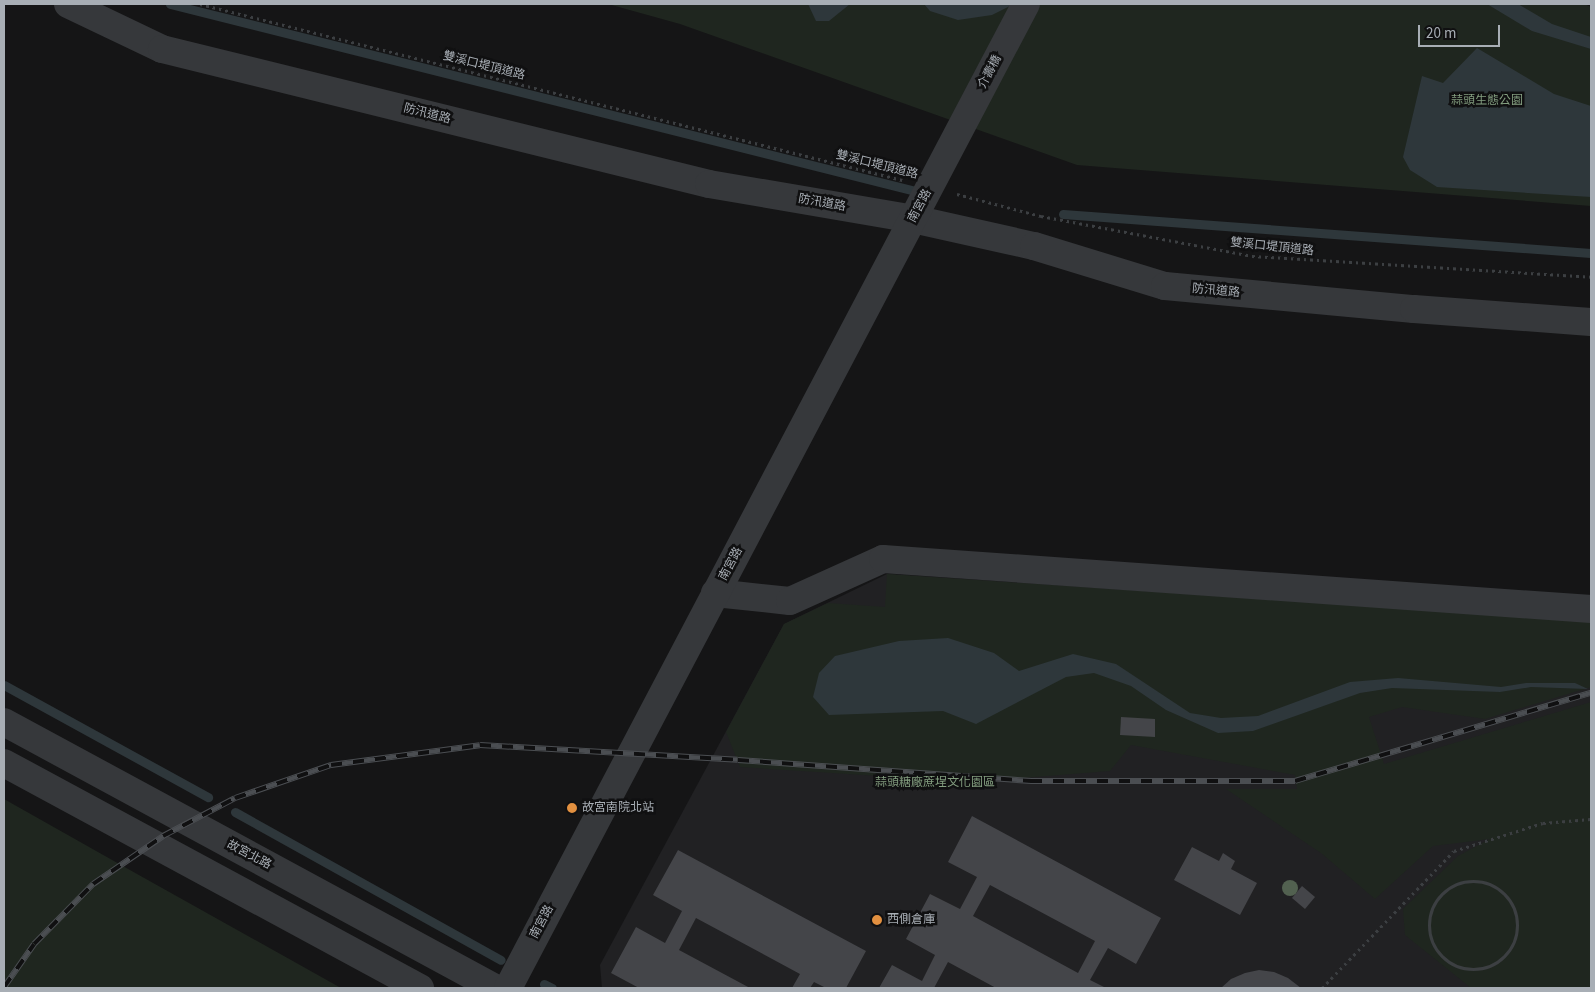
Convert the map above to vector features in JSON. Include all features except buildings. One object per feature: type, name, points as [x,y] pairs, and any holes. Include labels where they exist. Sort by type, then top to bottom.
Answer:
[{"type":"street","name":"防汛道路","points":[[68,4],[162,49],[709,184],[913,219],[1034,246],[1165,286],[1414,309],[1591,322]]},
{"type":"street","name":"介壽橋","points":[[955,140],[1026,4]]},
{"type":"street","name":"南宮路","points":[[508,988],[955,140]]},
{"type":"street","points":[[715,594],[790,601],[883,559],[1591,609]]},
{"type":"street","name":"故宮北路","points":[[4,722],[495,988]]},
{"type":"street","points":[[4,763],[420,988]]},
{"type":"path","name":"雙溪口堤頂道路","points":[[200,4],[1041,216],[1252,256],[1591,276]]},
{"type":"path","points":[[1322,988],[1454,851],[1543,823],[1591,819]]},
{"type":"path","points":[[1462,882],[1490,883],[1502,891],[1511,901],[1516,914],[1518,928],[1515,942],[1508,954],[1497,963],[1484,969],[1471,970],[1457,967],[1445,959],[1435,949],[1430,936],[1428,922],[1431,909],[1438,896],[1449,887],[1462,882]]},
{"type":"shaded area","points":[[808,4],[850,4],[829,21],[816,21]]},
{"type":"shaded area","points":[[924,4],[1014,4],[992,15],[958,20],[930,11]]},
{"type":"shaded area","points":[[1487,4],[1518,4],[1552,24],[1591,37],[1591,49],[1532,31]]},
{"type":"shaded area","points":[[1477,48],[1554,94],[1591,106],[1591,197],[1437,187],[1410,170],[1403,157],[1422,76],[1443,83]]},
{"type":"shaded area","name":"蒜頭糖廠蔗埕文化園區","points":[[887,574],[1591,621],[1591,988],[602,988],[600,965],[784,624]]},
{"type":"shaded area","points":[[948,638],[994,653],[1019,671],[1073,654],[1116,664],[1190,713],[1221,718],[1258,716],[1350,682],[1398,678],[1501,687],[1526,683],[1575,683],[1588,689],[1531,687],[1500,692],[1392,688],[1360,693],[1253,731],[1218,733],[1166,710],[1131,686],[1094,673],[1066,677],[976,724],[943,711],[829,715],[813,697],[819,673],[835,656],[899,641]]},
{"type":"green space","name":"蒜頭生態公園","points":[[608,4],[1584,4],[1591,7],[1591,206],[1077,165],[680,24]]},
{"type":"green space","points":[[887,574],[1591,621],[1591,687],[1485,719],[1402,707],[1369,717],[1384,764],[1591,702],[1591,988],[1471,988],[1405,935],[1403,909],[1458,856],[1490,839],[1433,846],[1375,899],[1321,853],[1226,789],[1297,789],[1295,775],[1131,745],[1110,771],[972,782],[740,767],[726,732],[784,624],[828,603],[885,607]]},
{"type":"green space","points":[[4,799],[121,865],[341,988],[4,988]]},
{"type":"waterway","points":[[170,4],[915,191]]},
{"type":"waterway","points":[[1063,214],[1591,253]]},
{"type":"waterway","points":[[4,685],[208,797]]},
{"type":"waterway","points":[[235,812],[501,960]]},
{"type":"waterway","points":[[544,984],[552,988]]},
{"type":"railway","points":[[4,987],[34,944],[93,884],[163,836],[235,798],[331,765],[480,745],[738,760],[1031,781],[1295,781],[1591,693]]},
{"type":"place","name":"故宮南院北站","points":[[572,808]]},
{"type":"place","name":"西側倉庫","points":[[877,920]]}]
